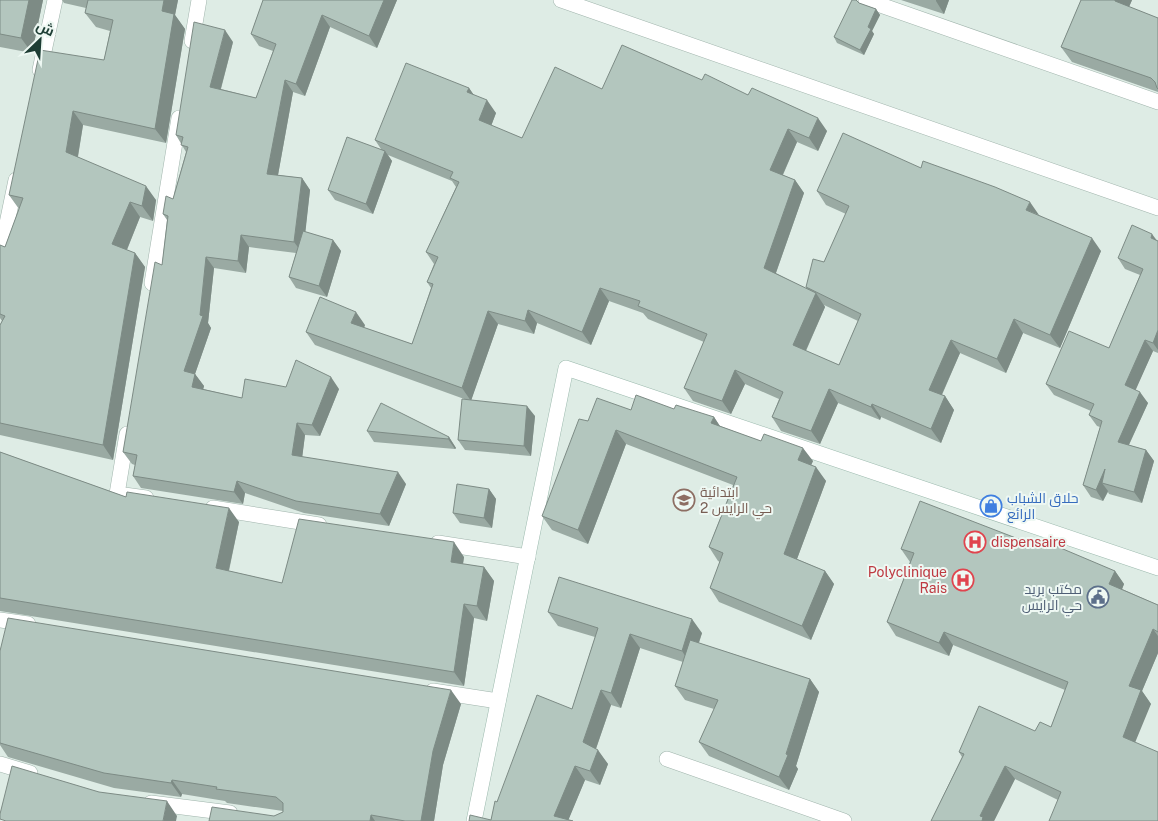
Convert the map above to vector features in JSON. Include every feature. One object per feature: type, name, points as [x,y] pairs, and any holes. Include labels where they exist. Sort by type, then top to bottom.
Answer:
[{"type":"street","points":[[36,86],[55,0]]},
{"type":"street","points":[[189,58],[199,0]]},
{"type":"street","points":[[561,0],[1158,208]]},
{"type":"street","points":[[866,0],[1158,102]]},
{"type":"street","points":[[149,300],[181,106]]},
{"type":"street","points":[[0,257],[20,162]]},
{"type":"street","points":[[474,821],[566,368],[1158,568]]},
{"type":"street","points":[[130,416],[117,494],[156,500]]},
{"type":"street","points":[[196,506],[332,527]]},
{"type":"street","points":[[420,540],[528,557]]},
{"type":"street","points":[[0,620],[39,626]]},
{"type":"street","points":[[420,688],[498,701]]},
{"type":"street","points":[[667,759],[844,821]]},
{"type":"street","points":[[0,764],[46,778]]},
{"type":"street","points":[[140,801],[246,816]]},
{"type":"building","points":[[0,0],[29,0],[21,38],[0,34]]},
{"type":"building","points":[[88,0],[164,0],[162,11],[174,14],[155,129],[73,111],[66,152],[146,186],[142,206],[130,202],[112,244],[135,253],[103,445],[0,423],[0,325],[5,316],[0,314],[0,245],[5,247],[23,198],[9,195],[40,50],[104,60],[113,20],[85,13]]},
{"type":"building","points":[[263,0],[384,0],[369,36],[322,15],[296,84],[285,80],[267,174],[302,178],[294,242],[241,235],[238,261],[206,257],[200,315],[203,316],[184,371],[195,374],[192,387],[242,398],[245,379],[286,387],[296,360],[331,377],[312,425],[297,423],[292,455],[398,472],[380,514],[296,501],[237,481],[234,492],[133,476],[137,455],[123,452],[155,262],[162,265],[168,216],[163,214],[166,196],[173,199],[188,147],[181,145],[183,137],[176,135],[194,22],[225,30],[210,87],[256,98],[276,44],[251,34]]},
{"type":"building","points":[[852,0],[876,9],[868,27],[871,29],[860,50],[834,37]]},
{"type":"building","points":[[1081,0],[1115,0],[1158,18],[1158,89],[1151,78],[1061,47]]},
{"type":"building","points":[[622,45],[702,80],[705,74],[748,95],[752,88],[818,118],[809,138],[788,129],[770,170],[795,180],[764,268],[816,293],[793,345],[839,365],[861,314],[806,287],[813,259],[824,262],[849,206],[817,191],[843,133],[921,168],[923,161],[995,187],[1030,202],[1026,210],[1092,238],[1050,335],[1014,319],[997,359],[951,340],[929,390],[945,396],[931,429],[872,404],[871,407],[829,389],[811,431],[772,417],[783,392],[735,370],[722,401],[684,388],[707,334],[638,306],[640,301],[600,288],[582,332],[528,310],[525,321],[488,311],[462,388],[306,332],[320,297],[356,312],[351,323],[412,344],[433,284],[427,282],[438,257],[426,252],[459,182],[450,178],[453,172],[375,140],[406,63],[469,88],[467,92],[487,100],[479,120],[522,138],[555,67],[602,89]]},
{"type":"building","points":[[347,137],[385,151],[366,204],[328,190]]},
{"type":"building","points":[[1132,225],[1152,234],[1151,238],[1158,241],[1158,330],[1153,343],[1145,340],[1125,385],[1140,392],[1118,442],[1146,450],[1134,492],[1102,483],[1105,469],[1096,490],[1083,485],[1102,421],[1089,415],[1094,404],[1046,384],[1069,331],[1109,348],[1143,269],[1118,258]]},
{"type":"building","points":[[303,231],[333,240],[319,286],[289,277]]},
{"type":"building","points":[[636,395],[674,409],[676,405],[714,417],[711,423],[761,441],[764,434],[803,448],[798,460],[816,467],[784,554],[825,571],[802,626],[710,588],[723,553],[709,547],[737,477],[616,430],[578,530],[542,516],[579,419],[588,421],[597,398],[631,410]]},
{"type":"building","points":[[462,399],[527,406],[524,446],[458,440]]},
{"type":"building","points":[[381,403],[449,437],[448,439],[367,431]]},
{"type":"building","points":[[0,452],[126,497],[127,492],[229,508],[216,568],[282,583],[299,519],[454,542],[451,562],[484,567],[477,606],[464,604],[454,672],[0,598]]},
{"type":"building","points":[[457,484],[489,489],[484,518],[453,513]]},
{"type":"building","points":[[920,501],[1034,545],[1037,538],[1115,571],[1109,584],[1158,605],[1158,632],[1153,629],[1129,686],[1141,690],[1123,737],[1158,752],[1158,821],[1049,821],[1061,792],[1005,766],[980,816],[983,817],[982,821],[931,821],[964,754],[959,752],[979,706],[1035,731],[1040,722],[1051,727],[1068,682],[944,632],[939,643],[887,622],[914,553],[901,549]]},
{"type":"building","points":[[559,577],[692,619],[682,651],[630,634],[611,693],[601,690],[583,742],[598,750],[590,771],[575,766],[554,816],[573,821],[469,821],[470,815],[491,820],[495,801],[497,802],[537,695],[572,709],[598,628],[548,612]]},
{"type":"building","points":[[8,618],[451,690],[433,751],[421,821],[405,821],[371,815],[370,821],[209,821],[212,807],[274,816],[283,812],[283,803],[276,797],[216,789],[217,787],[172,780],[171,783],[104,773],[0,743],[0,651]]},
{"type":"building","points":[[690,640],[810,679],[786,754],[788,755],[779,777],[699,742],[718,700],[675,686]]},
{"type":"building","points":[[12,766],[99,792],[167,801],[163,821],[6,821],[0,819]]},
{"type":"place","name":"ابتدائية حي الرايس 2","points":[[684,500]]},
{"type":"place","name":"حلاق الشباب الرائع","points":[[991,506]]},
{"type":"place","name":"dispensaire","points":[[975,542]]},
{"type":"place","name":"Polyclinique Rais","points":[[963,580]]},
{"type":"place","name":"مكتب بريد حي الرايس","points":[[1098,597]]}]
